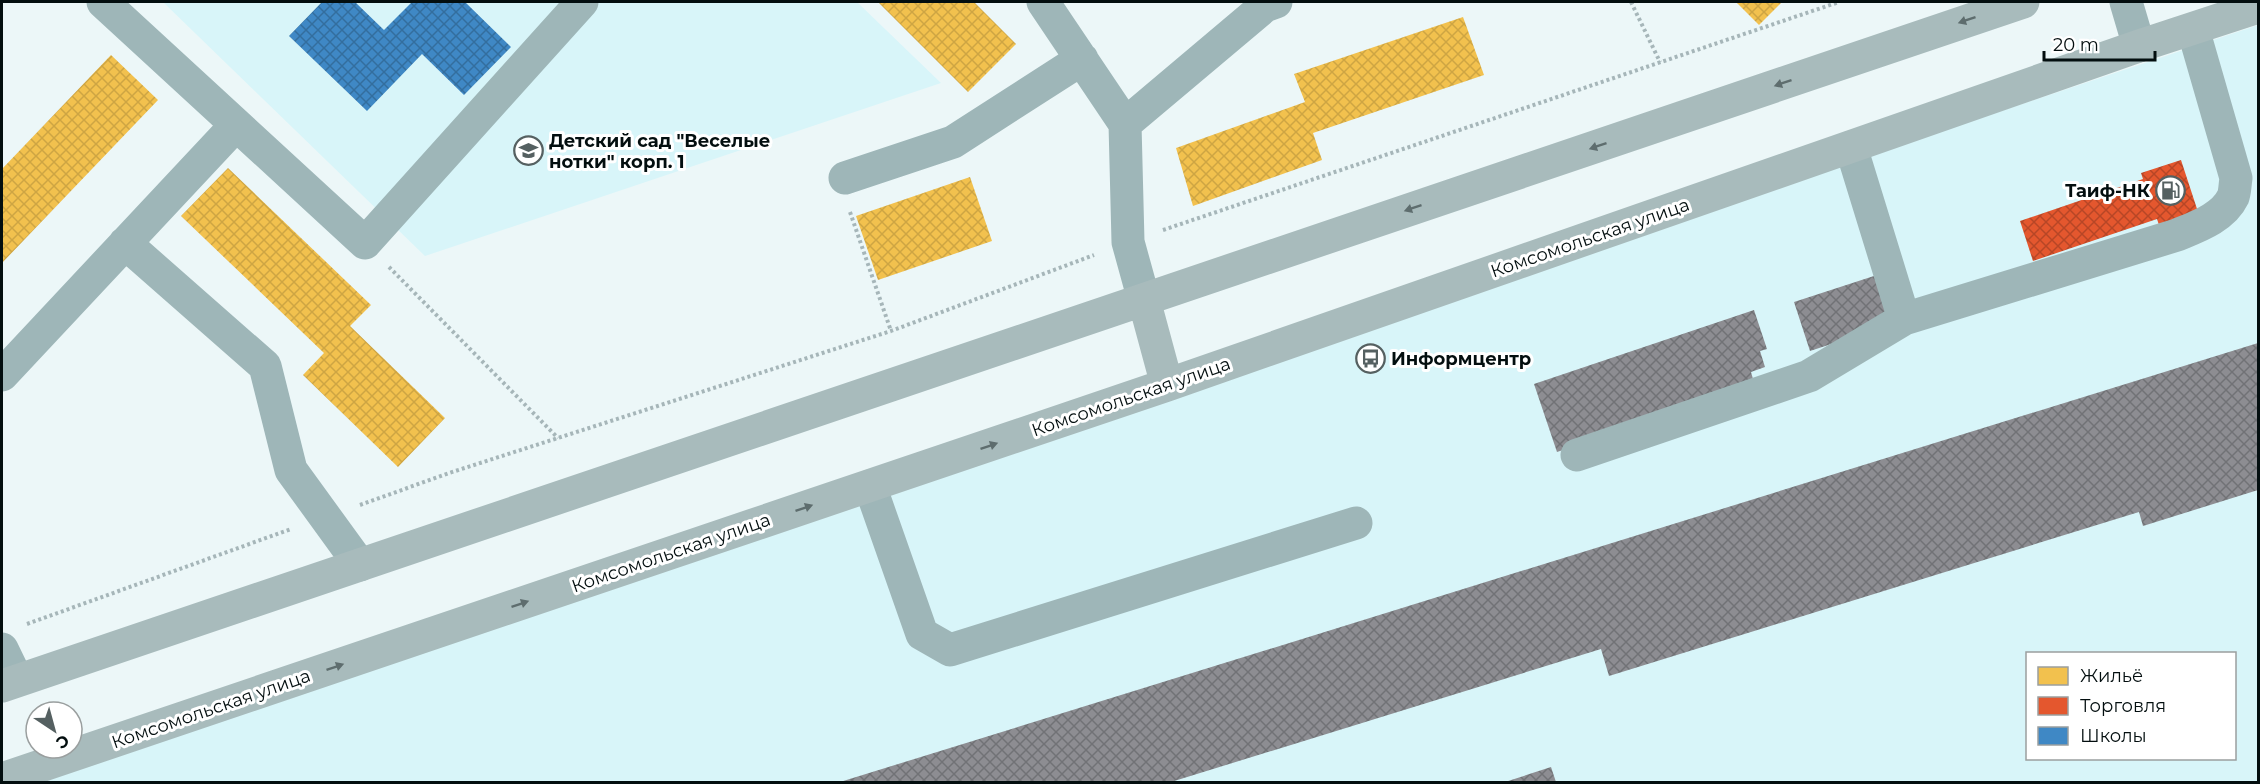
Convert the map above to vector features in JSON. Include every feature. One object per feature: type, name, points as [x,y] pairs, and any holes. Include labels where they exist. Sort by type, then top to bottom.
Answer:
[{"type":"main road","points":[[9,683],[2023,2]]},
{"type":"main road","name":"Комсомольская улица","points":[[2,779],[1167,385],[2139,46],[2259,8]]},
{"type":"main road","points":[[1144,300],[1167,385]]},
{"type":"street","points":[[103,2],[365,243],[582,2]]},
{"type":"street","points":[[1043,2],[1125,124],[1128,242],[1144,300]]},
{"type":"street","points":[[1125,124],[1265,6],[1276,2]]},
{"type":"street","points":[[2126,2],[2139,46]]},
{"type":"street","points":[[1577,455],[1809,376],[1904,319],[2177,235],[2200,226],[2220,213],[2233,197],[2236,178],[2193,29]]},
{"type":"street","points":[[845,178],[953,142],[1082,59]]},
{"type":"street","points":[[2,375],[236,125]]},
{"type":"street","points":[[1851,147],[1904,319]]},
{"type":"street","points":[[125,243],[265,366],[291,470],[360,565]]},
{"type":"street","points":[[870,486],[922,634],[950,650],[1356,523]]},
{"type":"street","points":[[2,649],[9,683]]},
{"type":"path","points":[[1631,2],[1660,62]]},
{"type":"path","points":[[24,625],[449,473],[891,331],[1128,242],[1839,2]]},
{"type":"path","points":[[845,178],[840,181],[841,186],[891,331]]},
{"type":"path","points":[[365,243],[558,438]]},
{"type":"shaded area","name":"Детский сад \"Веселые нотки\" корп. 1","points":[[163,2],[857,2],[941,83],[425,256]]},
{"type":"shaded area","points":[[2258,25],[2258,782],[2,781],[65,760],[84,760],[84,754]]},
{"type":"building: Жильё","points":[[878,2],[974,2],[1016,44],[968,92]]},
{"type":"building: Жильё","points":[[1736,2],[1782,2],[1759,25]]},
{"type":"building: Жильё","points":[[1463,17],[1484,75],[1313,133],[1322,160],[1193,206],[1176,148],[1305,102],[1294,74]]},
{"type":"building: Жильё","points":[[111,55],[158,100],[2,263],[2,169]]},
{"type":"building: Жильё","points":[[228,168],[371,305],[350,326],[445,418],[398,467],[303,375],[324,353],[181,216]]},
{"type":"building: Жильё","points":[[970,177],[992,241],[878,280],[856,216]]},
{"type":"building: Торговля","points":[[2181,160],[2199,215],[2160,228],[2157,219],[2033,261],[2020,221],[2143,179],[2141,173]]},
{"type":"building: Школы","points":[[322,2],[355,2],[384,30],[412,2],[465,2],[511,47],[464,95],[422,54],[367,111],[289,36]]},
{"type":"building: Промзона","points":[[1877,275],[1888,312],[1874,330],[1810,351],[1794,302]]},
{"type":"building: Промзона","points":[[1754,310],[1767,349],[1760,351],[1765,367],[1751,372],[1755,386],[1557,452],[1534,384]]},
{"type":"building: Промзона","points":[[2258,343],[2258,490],[2143,526],[2139,512],[1609,676],[1601,649],[1171,782],[840,782]]},
{"type":"building: Промзона","points":[[1551,767],[1556,782],[1505,782]]},
{"type":"place","name":"Детский сад \"Веселые нотки\" корп. 1","points":[[528,151]]},
{"type":"place","name":"Таиф-НК","points":[[2171,191]]},
{"type":"place","name":"Информцентр","points":[[1370,359]]}]
